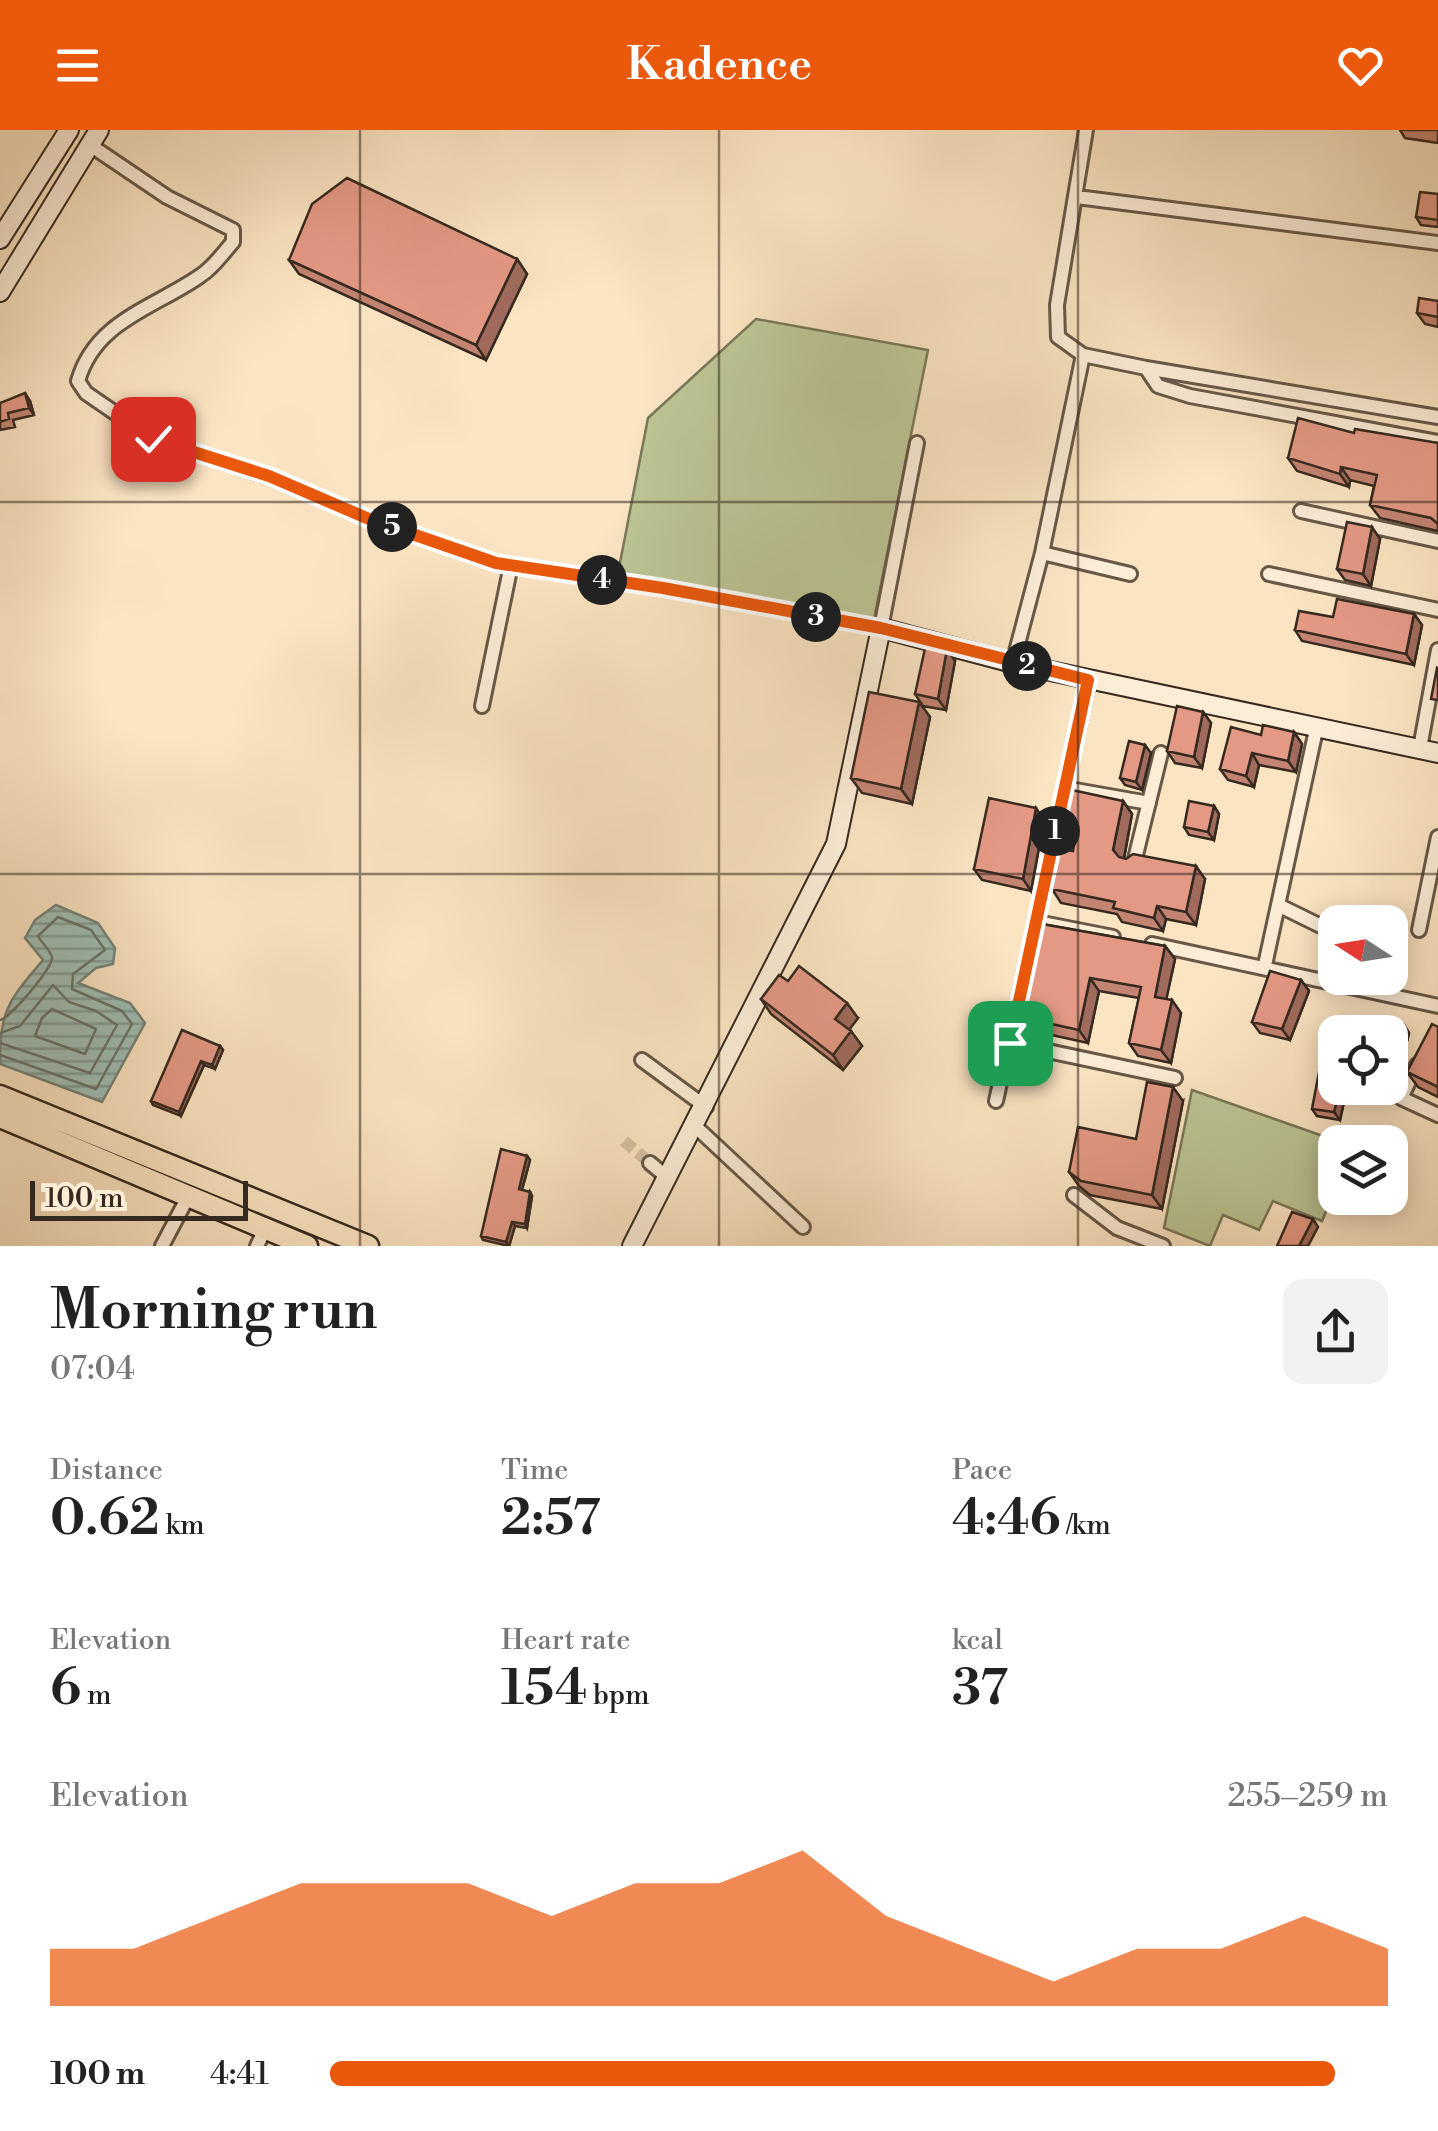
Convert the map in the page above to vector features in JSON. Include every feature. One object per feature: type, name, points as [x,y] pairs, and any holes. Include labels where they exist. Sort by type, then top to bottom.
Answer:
[{"type":"main road","points":[[0,1096],[368,1246]]},
{"type":"main road","points":[[0,1117],[189,1195],[262,1237],[307,1246]]},
{"type":"street","points":[[0,239],[69,130]]},
{"type":"street","points":[[1086,130],[1057,305],[1058,338],[1083,356],[1438,417]]},
{"type":"street","points":[[0,292],[95,137],[167,197],[233,230],[233,242],[204,274],[100,338],[78,381],[86,394],[153,439],[269,476],[369,519],[511,565],[881,628],[1088,680],[1316,730],[1429,750],[1438,650]]},
{"type":"street","points":[[1077,197],[1438,243]]},
{"type":"street","points":[[1013,663],[1042,553],[1083,356]]},
{"type":"street","points":[[1146,368],[1158,386],[1190,396],[1438,442]]},
{"type":"street","points":[[632,1246],[706,1107],[836,844],[917,443]]},
{"type":"street","points":[[1301,512],[1438,541]]},
{"type":"street","points":[[1042,553],[1130,574]]},
{"type":"street","points":[[482,706],[511,565]]},
{"type":"street","points":[[1269,574],[1438,610]]},
{"type":"street","points":[[996,1101],[1088,680]]},
{"type":"street","points":[[1266,965],[1316,730]]},
{"type":"street","points":[[1134,863],[1160,752]]},
{"type":"street","points":[[1064,788],[1148,803]]},
{"type":"street","points":[[1418,930],[1433,884],[1438,837]]},
{"type":"street","points":[[1278,905],[1318,924]]},
{"type":"street","points":[[1037,922],[1266,965],[1438,1006]]},
{"type":"street","points":[[1010,1043],[1175,1078]]},
{"type":"street","points":[[1423,1054],[1401,1098],[1438,1115]]},
{"type":"street","points":[[642,1060],[706,1107]]},
{"type":"street","points":[[696,1126],[804,1227]]},
{"type":"street","points":[[650,1163],[668,1178]]},
{"type":"street","points":[[1074,1194],[1117,1228],[1163,1246]]},
{"type":"street","points":[[162,1246],[189,1195]]},
{"type":"green space","points":[[756,319],[928,350],[874,619],[618,573],[648,418]]},
{"type":"green space","points":[[1192,1090],[1318,1134],[1318,1215],[1325,1215],[1322,1221],[1273,1201],[1259,1230],[1223,1215],[1210,1246],[1164,1228]]},
{"type":"water","points":[[56,905],[98,923],[115,948],[113,964],[96,968],[78,983],[130,1003],[145,1023],[102,1102],[0,1064],[8,1007],[43,960],[25,938],[35,920]]},
{"type":"building","points":[[347,178],[517,259],[476,345],[289,260],[312,204]]},
{"type":"building","points":[[1420,192],[1438,194],[1438,220],[1416,217]]},
{"type":"building","points":[[1419,298],[1438,301],[1438,317],[1417,313]]},
{"type":"building","points":[[25,393],[29,408],[8,413],[9,419],[0,422],[0,403]]},
{"type":"building","points":[[1298,418],[1354,433],[1355,429],[1438,443],[1438,524],[1431,518],[1370,505],[1377,475],[1341,467],[1340,474],[1288,458]]},
{"type":"building","points":[[1347,522],[1372,527],[1363,574],[1337,569]]},
{"type":"building","points":[[1337,599],[1414,614],[1406,654],[1295,630],[1299,611],[1333,617]]},
{"type":"building","points":[[926,644],[947,649],[938,699],[915,694]]},
{"type":"building","points":[[1438,669],[1438,700],[1431,699]]},
{"type":"building","points":[[869,692],[919,702],[901,789],[851,778]]},
{"type":"building","points":[[1177,706],[1203,712],[1194,757],[1167,751]]},
{"type":"building","points":[[1263,725],[1294,732],[1288,761],[1252,753],[1246,776],[1220,769],[1231,727],[1261,735]]},
{"type":"building","points":[[1129,741],[1145,745],[1136,782],[1120,778]]},
{"type":"building","points":[[1072,790],[1123,801],[1113,850],[1119,857],[1126,859],[1133,854],[1196,866],[1186,912],[1157,906],[1154,918],[1113,908],[1115,902],[1052,889],[1060,849],[1073,851],[1077,828],[1065,826]]},
{"type":"building","points":[[989,798],[1036,808],[1023,879],[974,869]]},
{"type":"building","points":[[1189,801],[1214,806],[1208,832],[1184,827]]},
{"type":"building","points":[[1042,924],[1165,946],[1155,997],[1172,1000],[1161,1050],[1129,1043],[1141,987],[1090,978],[1079,1030],[1024,1018]]},
{"type":"building","points":[[799,966],[847,1003],[835,1019],[851,1031],[833,1055],[761,999],[779,975],[788,981]]},
{"type":"building","points":[[1270,971],[1301,980],[1282,1029],[1252,1022]]},
{"type":"building","points":[[1432,1024],[1438,1027],[1438,1087],[1408,1070]]},
{"type":"building","points":[[182,1030],[220,1046],[212,1065],[201,1061],[179,1112],[151,1101]]},
{"type":"building","points":[[1318,1077],[1318,1105],[1336,1105],[1334,1112],[1312,1109]]},
{"type":"building","points":[[1147,1082],[1173,1087],[1152,1195],[1081,1181],[1069,1172],[1078,1127],[1136,1139]]},
{"type":"building","points":[[501,1149],[527,1156],[519,1189],[530,1192],[525,1224],[512,1222],[506,1242],[481,1236]]},
{"type":"building","points":[[1292,1212],[1313,1219],[1299,1246],[1277,1246]]},
{"type":"tunnel","points":[[624,1141],[650,1163]]},
{"type":"route","points":[[153,439],[269,476],[369,519],[496,563],[663,588],[881,628],[1088,680],[1010,1043]]}]
